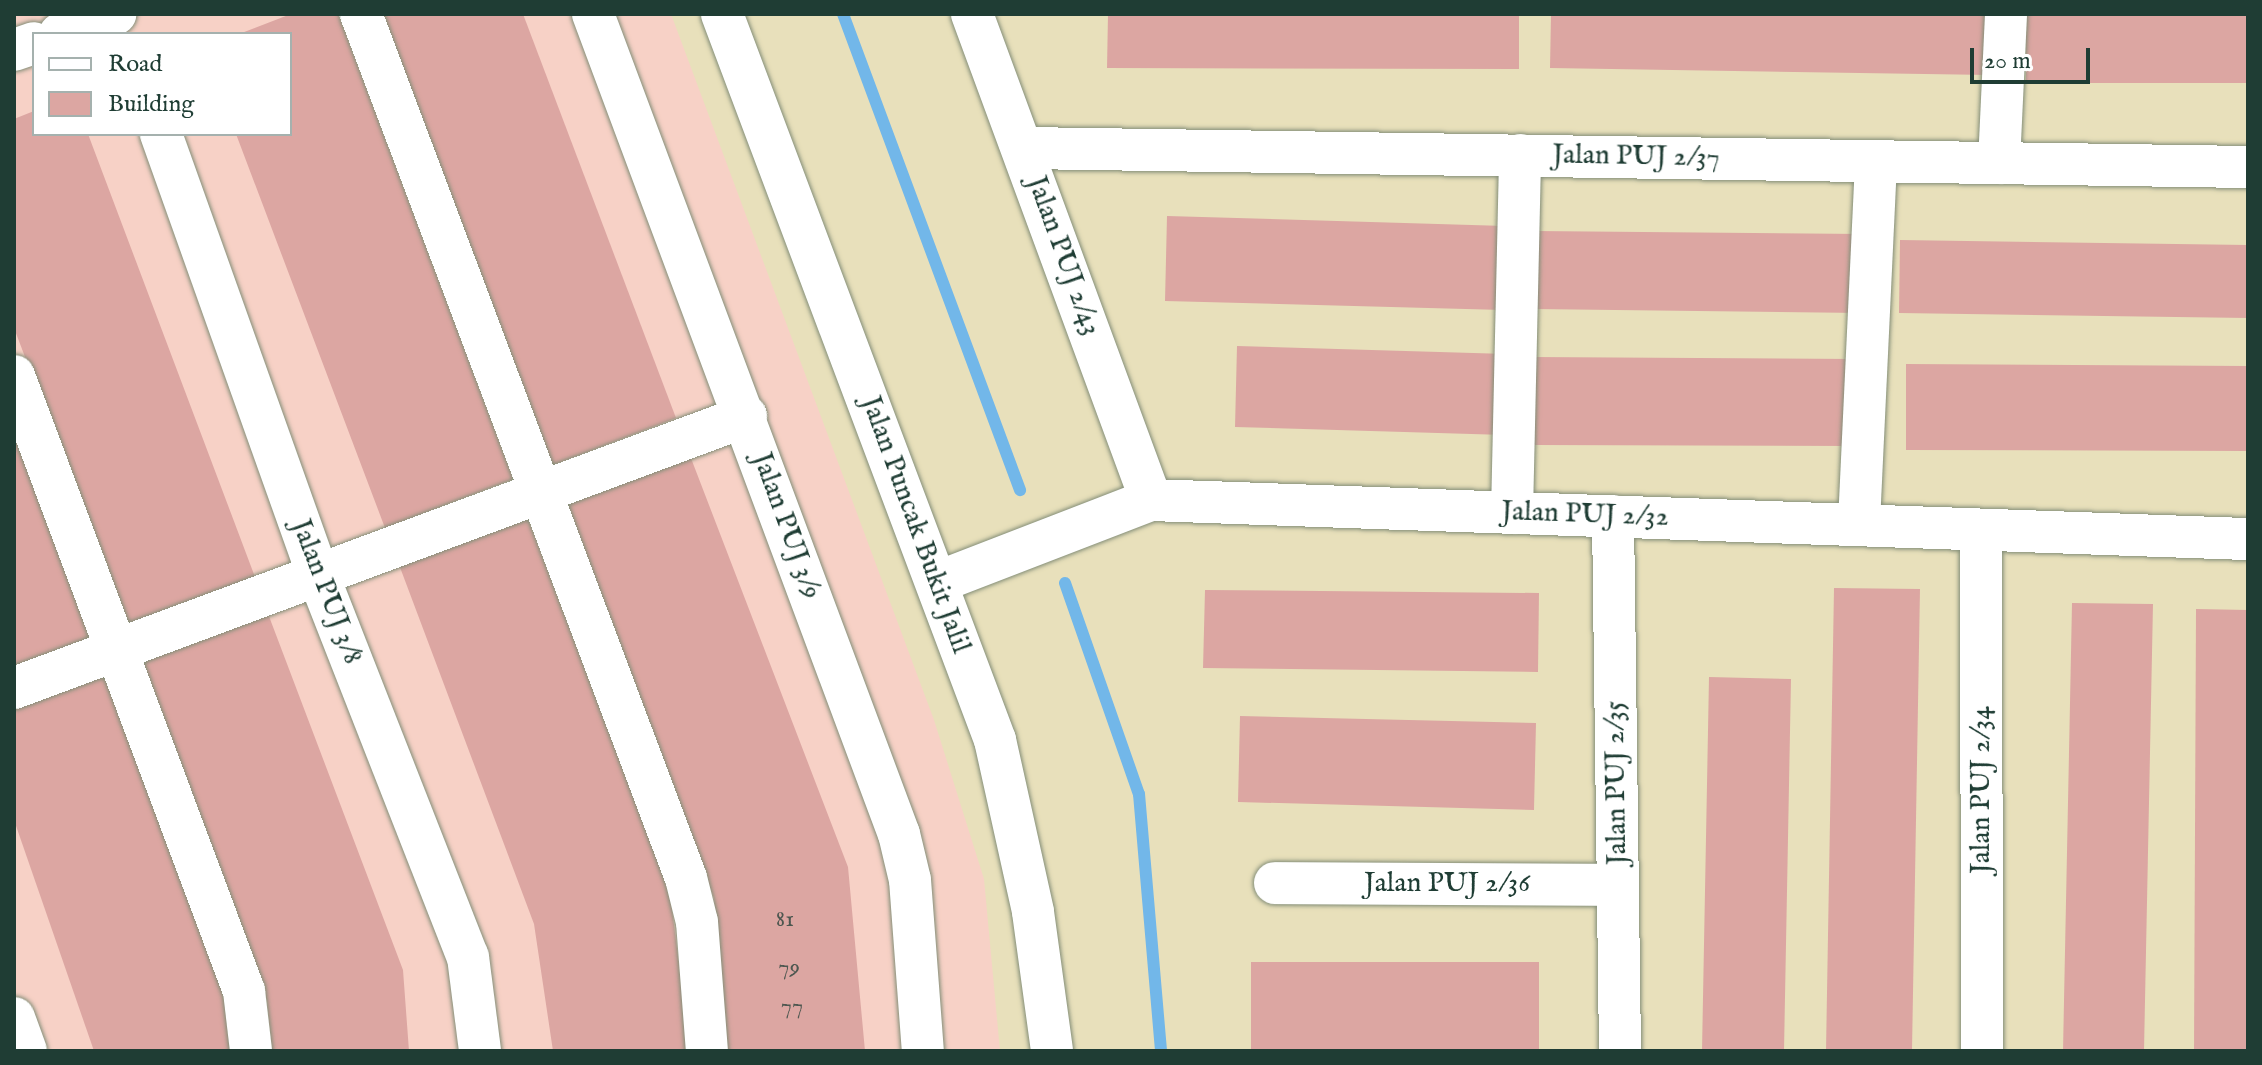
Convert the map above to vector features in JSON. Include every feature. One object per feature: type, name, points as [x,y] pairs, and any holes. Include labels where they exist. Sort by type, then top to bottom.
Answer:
[{"type":"street","points":[[66,32],[115,14]]},
{"type":"street","points":[[361,14],[686,878],[697,922],[707,1051]]},
{"type":"street","name":"Jalan PUJ 3/9","points":[[593,14],[746,416],[899,834],[910,880],[923,1051]]},
{"type":"street","name":"Jalan Puncak Bukit Jalil","points":[[722,14],[995,740],[1033,912],[1052,1051]]},
{"type":"street","name":"Jalan PUJ 2/43","points":[[972,14],[1025,148],[1151,500]]},
{"type":"street","points":[[1999,163],[2006,14]]},
{"type":"street","name":"Jalan PUJ 3/8","points":[[162,136],[318,575],[468,957],[480,1051]]},
{"type":"street","name":"Jalan PUJ 2/37","points":[[1025,148],[2248,167]]},
{"type":"street","points":[[1512,513],[1520,155]]},
{"type":"street","points":[[1859,523],[1876,161]]},
{"type":"street","points":[[14,376],[244,991],[251,1051]]},
{"type":"street","points":[[14,688],[746,416]]},
{"type":"street","name":"Jalan PUJ 2/32","points":[[938,582],[1151,500],[2248,539]]},
{"type":"street","name":"Jalan PUJ 2/35","points":[[1613,516],[1620,1051]]},
{"type":"street","name":"Jalan PUJ 2/34","points":[[1981,530],[1982,1051]]},
{"type":"street","name":"Jalan PUJ 2/36","points":[[1275,883],[1618,885]]},
{"type":"street","points":[[14,1018],[26,1051]]},
{"type":"shaded area","points":[[14,14],[671,14],[934,720],[984,879],[1000,1051],[14,1051]]},
{"type":"building","points":[[291,14],[338,14],[513,479],[385,528],[237,136],[292,136],[292,32],[244,32]]},
{"type":"building","points":[[377,14],[523,14],[676,418],[548,467]]},
{"type":"building","points":[[1108,14],[1519,14],[1519,69],[1107,68]]},
{"type":"building","points":[[1551,14],[1992,14],[1990,75],[1550,68]]},
{"type":"building","points":[[2026,14],[2248,14],[2248,83],[2026,83]]},
{"type":"building","points":[[32,112],[32,136],[89,136],[255,577],[127,625],[14,328],[14,119]]},
{"type":"building","points":[[1167,216],[1505,226],[1503,310],[1165,301]]},
{"type":"building","points":[[1534,231],[1863,234],[1862,313],[1533,309]]},
{"type":"building","points":[[1900,240],[2248,245],[2248,318],[1899,313]]},
{"type":"building","points":[[1237,346],[1507,354],[1505,435],[1235,427]]},
{"type":"building","points":[[1532,357],[1854,359],[1854,446],[1532,445]]},
{"type":"building","points":[[1906,364],[2248,366],[2248,451],[1906,450]]},
{"type":"building","points":[[14,431],[92,638],[14,668]]},
{"type":"building","points":[[689,453],[848,867],[865,1051],[727,1051],[714,898],[560,501]]},
{"type":"building","points":[[526,514],[670,894],[690,1051],[553,1051],[534,924],[398,562]]},
{"type":"building","points":[[1834,588],[1920,589],[1912,1051],[1826,1051]]},
{"type":"building","points":[[1205,590],[1539,593],[1538,672],[1203,668]]},
{"type":"building","points":[[2072,603],[2153,604],[2144,1051],[2063,1051]]},
{"type":"building","points":[[2196,609],[2248,610],[2248,1051],[2194,1051]]},
{"type":"building","points":[[267,611],[403,970],[409,1051],[272,1051],[267,1000],[139,660]]},
{"type":"building","points":[[105,672],[228,1007],[232,1051],[94,1051],[14,820],[14,707]]},
{"type":"building","points":[[1709,677],[1791,679],[1784,1051],[1702,1051]]},
{"type":"building","points":[[1240,716],[1536,723],[1534,810],[1238,802]]},
{"type":"building","points":[[1251,962],[1539,962],[1539,1051],[1251,1051]]},
{"type":"waterway","points":[[843,14],[1020,490]]},
{"type":"waterway","points":[[1065,583],[1139,794],[1161,1051]]}]
